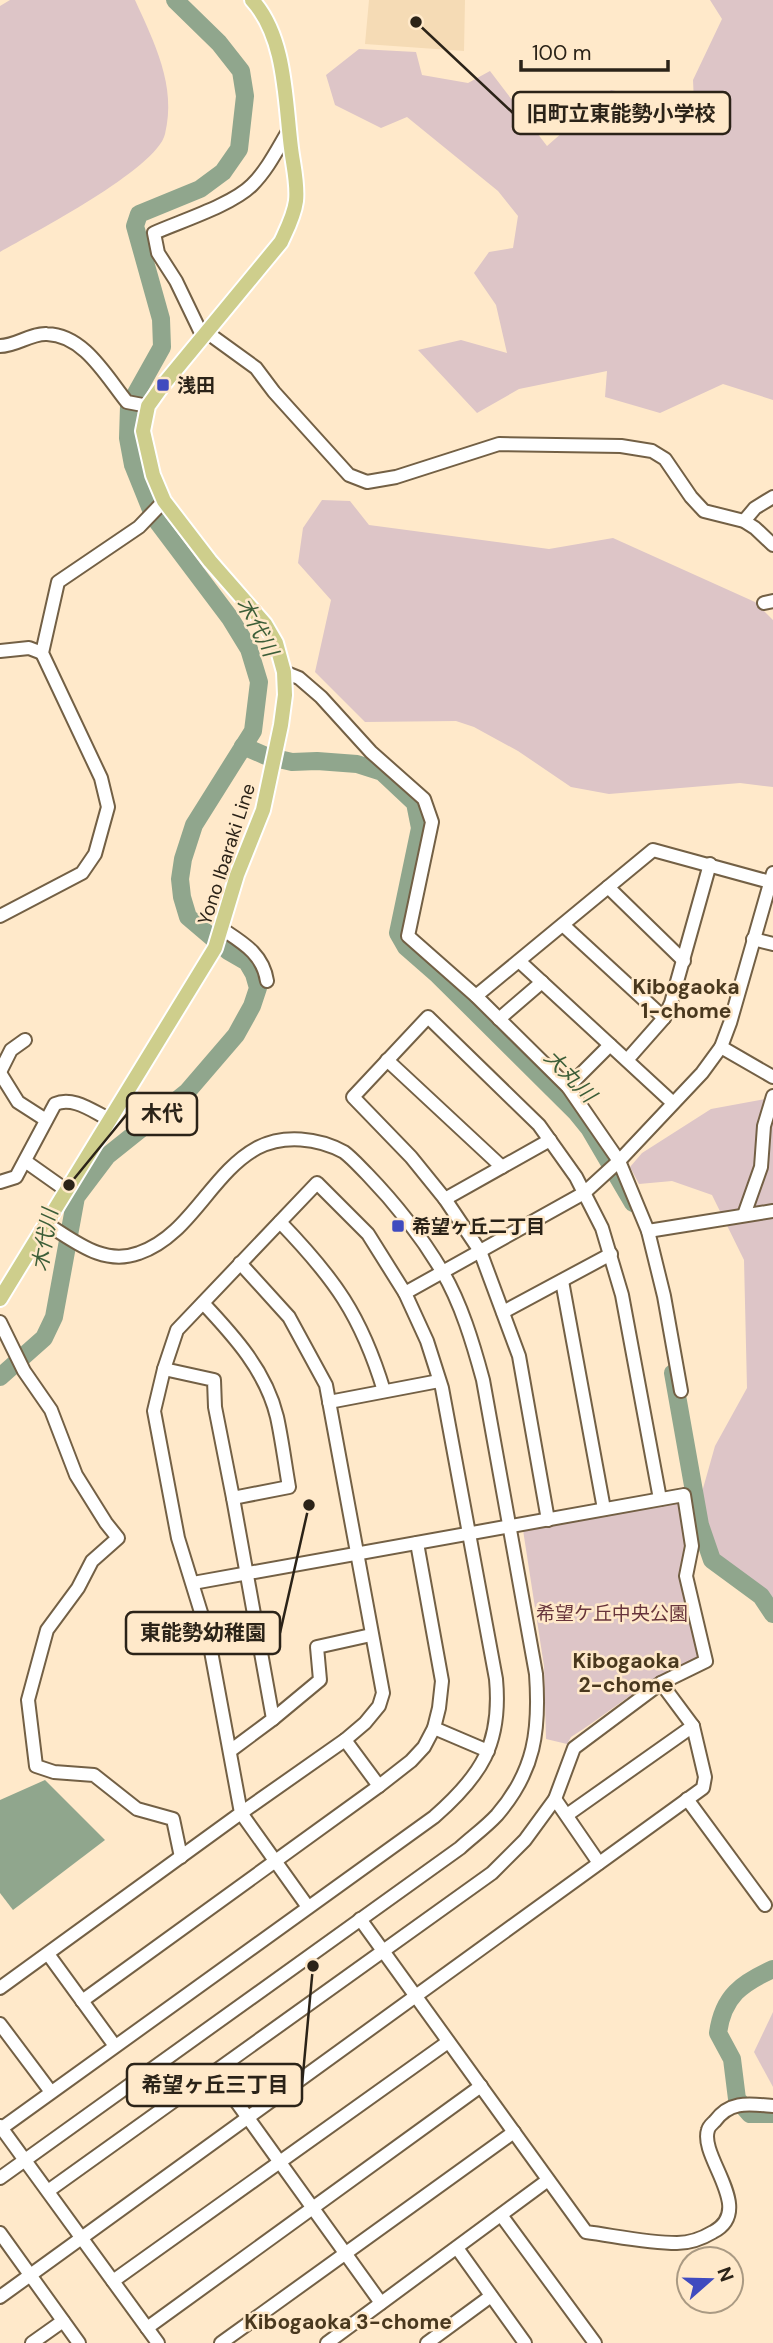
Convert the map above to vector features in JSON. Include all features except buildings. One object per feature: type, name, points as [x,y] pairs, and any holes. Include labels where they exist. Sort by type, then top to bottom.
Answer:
[{"type":"main road","points":[[148,406],[204,333],[281,242],[292,217],[296,200],[278,52],[269,29],[252,0]]},
{"type":"main road","name":"Yono Ibaraki Line","points":[[0,1299],[50,1226],[66,1190],[219,937],[237,876],[263,810],[275,758],[285,695],[284,672],[276,643],[265,624],[210,561],[164,500],[146,453],[143,431],[148,406]]},
{"type":"street","points":[[289,130],[268,165],[252,185],[238,196],[154,233],[158,253],[204,333],[256,368],[274,392],[349,475],[367,482],[396,477],[499,444],[621,446],[652,451],[665,459],[704,511],[744,521],[773,545]]},
{"type":"street","points":[[0,346],[45,333],[70,338],[90,355],[127,402],[148,406]]},
{"type":"street","points":[[744,521],[755,508],[773,497]]},
{"type":"street","points":[[0,916],[82,873],[95,853],[108,807],[101,778],[42,653],[58,582],[139,527],[164,500]]},
{"type":"street","points":[[0,651],[29,648],[42,653]]},
{"type":"street","points":[[284,672],[299,678],[321,697],[371,752],[424,799],[432,822],[408,936],[476,996],[568,1087],[615,1165],[648,1231],[664,1296],[681,1391]]},
{"type":"street","points":[[405,1293],[584,1193],[615,1165],[702,1073],[721,1047],[730,1023],[772,877],[653,850],[476,996]]},
{"type":"street","points":[[627,1060],[664,1018],[671,1003],[710,864]]},
{"type":"street","points":[[608,887],[684,961]]},
{"type":"street","points":[[563,925],[664,1018]]},
{"type":"street","points":[[219,937],[245,944],[262,961],[267,981]]},
{"type":"street","points":[[753,939],[773,944]]},
{"type":"street","points":[[519,961],[673,1103]]},
{"type":"street","points":[[499,1019],[542,982]]},
{"type":"street","points":[[548,1520],[522,1368],[480,1251],[445,1199],[411,1157],[353,1097],[428,1017],[539,1125],[576,1177],[602,1228],[622,1295],[660,1499]]},
{"type":"street","points":[[25,1040],[11,1050],[0,1073],[18,1102],[46,1120]]},
{"type":"street","points":[[568,1087],[610,1045]]},
{"type":"street","points":[[721,1047],[773,1077]]},
{"type":"street","points":[[387,1060],[502,1167]]},
{"type":"street","points":[[744,1215],[761,1167],[764,1126],[773,1096]]},
{"type":"street","points":[[0,1182],[16,1177],[55,1104],[72,1101],[109,1119]]},
{"type":"street","points":[[0,2179],[460,1848],[496,1817],[519,1785],[528,1767],[537,1735],[536,1674],[483,1380],[474,1348],[443,1272],[386,1194],[346,1154],[328,1145],[302,1139],[276,1141],[259,1147],[241,1159],[174,1230],[151,1248],[136,1255],[97,1255],[50,1226]]},
{"type":"street","points":[[445,1199],[550,1140]]},
{"type":"street","points":[[25,1161],[66,1190]]},
{"type":"street","points":[[158,2343],[1,2127],[116,2046],[308,1907],[452,1801],[469,1784],[488,1751],[495,1728],[497,1693],[469,1534],[439,1381],[426,1341],[405,1293],[368,1234],[317,1183],[177,1330],[154,1411],[178,1538],[208,1635],[241,1813],[308,1907]]},
{"type":"street","points":[[648,1231],[773,1211]]},
{"type":"street","points":[[280,1222],[314,1257],[356,1317],[373,1354],[384,1391]]},
{"type":"street","points":[[503,1312],[611,1254]]},
{"type":"street","points":[[0,1989],[345,1740],[374,1714],[383,1693],[326,1385],[289,1317],[240,1263]]},
{"type":"street","points":[[562,1281],[604,1510]]},
{"type":"street","points":[[202,1303],[248,1355],[267,1389],[276,1416],[289,1487],[233,1498]]},
{"type":"street","points":[[0,1322],[19,1363],[51,1410],[76,1475],[118,1538],[92,1561],[78,1588],[47,1630],[28,1700],[36,1766],[54,1772],[94,1775],[137,1809],[173,1819],[181,1857]]},
{"type":"street","points":[[164,1369],[214,1380],[215,1407],[273,1719]]},
{"type":"street","points":[[329,1402],[439,1381]]},
{"type":"street","points":[[48,2192],[492,1873],[525,1840],[555,1799],[574,1748],[661,1683],[706,1661],[686,1576],[692,1546],[684,1495],[193,1583]]},
{"type":"street","points":[[82,2001],[379,1786],[411,1761],[424,1746],[434,1728],[442,1681],[417,1543]]},
{"type":"street","points":[[230,1751],[320,1680],[317,1647],[371,1635]]},
{"type":"street","points":[[0,2297],[702,1788],[705,1777],[693,1726],[661,1683]]},
{"type":"street","points":[[567,1815],[693,1726]]},
{"type":"street","points":[[434,1728],[488,1751]]},
{"type":"street","points":[[345,1740],[379,1786]]},
{"type":"street","points":[[555,1799],[599,1863]]},
{"type":"street","points":[[687,1799],[765,1905]]},
{"type":"street","points":[[360,1919],[586,2232],[679,2243],[704,2237],[721,2228],[730,2209],[723,2177],[714,2163],[708,2144],[708,2130],[720,2114],[738,2104],[773,2106]]},
{"type":"street","points":[[48,1954],[116,2046]]},
{"type":"street","points":[[0,2024],[51,2092]]},
{"type":"street","points":[[113,2281],[448,2042]]},
{"type":"street","points":[[215,2072],[381,2303]]},
{"type":"street","points":[[147,2328],[481,2086]]},
{"type":"street","points":[[221,2343],[514,2132]]},
{"type":"street","points":[[327,2343],[548,2180]]},
{"type":"street","points":[[502,2215],[595,2343]]},
{"type":"street","points":[[0,2234],[79,2343]]},
{"type":"street","points":[[457,2248],[524,2343]]},
{"type":"street","points":[[427,2343],[491,2296]]},
{"type":"street","points":[[32,2343],[63,2321]]},
{"type":"shaded area","points":[[369,0],[465,0],[464,51],[365,44]]},
{"type":"shaded area","points":[[45,1780],[105,1840],[13,1910],[0,1893],[0,1800]]},
{"type":"green space","points":[[10,0],[135,0],[162,65],[168,116],[165,134],[157,148],[140,165],[65,216],[0,252],[0,6]]},
{"type":"green space","points":[[710,0],[773,0],[773,400],[723,384],[660,413],[605,397],[607,371],[519,389],[477,413],[418,350],[461,340],[507,353],[496,305],[474,273],[489,252],[513,248],[518,216],[498,191],[407,117],[381,128],[335,105],[326,75],[359,49],[416,52],[422,75],[468,83],[490,71],[547,146],[611,90],[643,97],[652,126],[695,126],[693,80],[722,19]]},
{"type":"green space","points":[[322,500],[350,501],[369,525],[549,549],[613,538],[755,602],[773,620],[773,787],[740,783],[609,794],[571,787],[518,751],[474,727],[456,721],[365,722],[315,672],[331,600],[298,563],[303,528]]},
{"type":"green space","points":[[773,1091],[773,1622],[691,1531],[715,1446],[747,1388],[744,1260],[712,1195],[672,1181],[639,1184],[630,1167],[642,1153],[711,1109],[765,1099]]},
{"type":"green space","name":"希望ケ丘中央公園","points":[[678,1500],[688,1545],[699,1655],[692,1662],[639,1690],[571,1737],[567,1744],[546,1739],[544,1666],[523,1530]]},
{"type":"green space","points":[[773,2012],[773,2087],[754,2052]]},
{"type":"waterway","name":"木代川","points":[[0,1377],[44,1338],[54,1317],[76,1197],[107,1156],[187,1092],[236,1035],[252,1006],[258,988],[247,962],[228,951],[188,917],[180,879],[183,859],[194,825],[253,731],[259,682],[249,649],[230,618],[154,517],[133,465],[128,438],[129,406],[162,347],[161,319],[135,226],[139,214],[200,189],[223,172],[239,149],[245,96],[241,71],[219,43],[175,0]]},
{"type":"waterway","name":"大丸川","points":[[243,746],[266,756],[292,762],[357,764],[382,772],[415,803],[420,828],[398,933],[406,947],[438,975],[576,1112],[589,1128],[633,1203]]},
{"type":"waterway","name":"大丸川","points":[[673,1373],[700,1525],[712,1560],[761,1596],[773,1614]]},
{"type":"waterway","name":"大丸川","points":[[773,1969],[743,1986],[729,2000],[718,2033],[732,2059],[737,2099],[750,2114],[773,2114]]},
{"type":"place","name":"旧町立東能勢小学校","points":[[416,22]]},
{"type":"place","name":"浅田","points":[[163,385]]},
{"type":"place","name":"木代","points":[[69,1185]]},
{"type":"place","name":"希望ヶ丘二丁目","points":[[398,1226]]},
{"type":"place","name":"東能勢幼稚園","points":[[309,1505]]},
{"type":"place","name":"希望ヶ丘三丁目","points":[[313,1966]]},
{"type":"district","name":"Kibogaoka 1-chome","points":[[686,999]]},
{"type":"district","name":"Kibogaoka 2-chome","points":[[626,1673]]},
{"type":"district","name":"Kibogaoka 3-chome","points":[[348,2322]]}]
